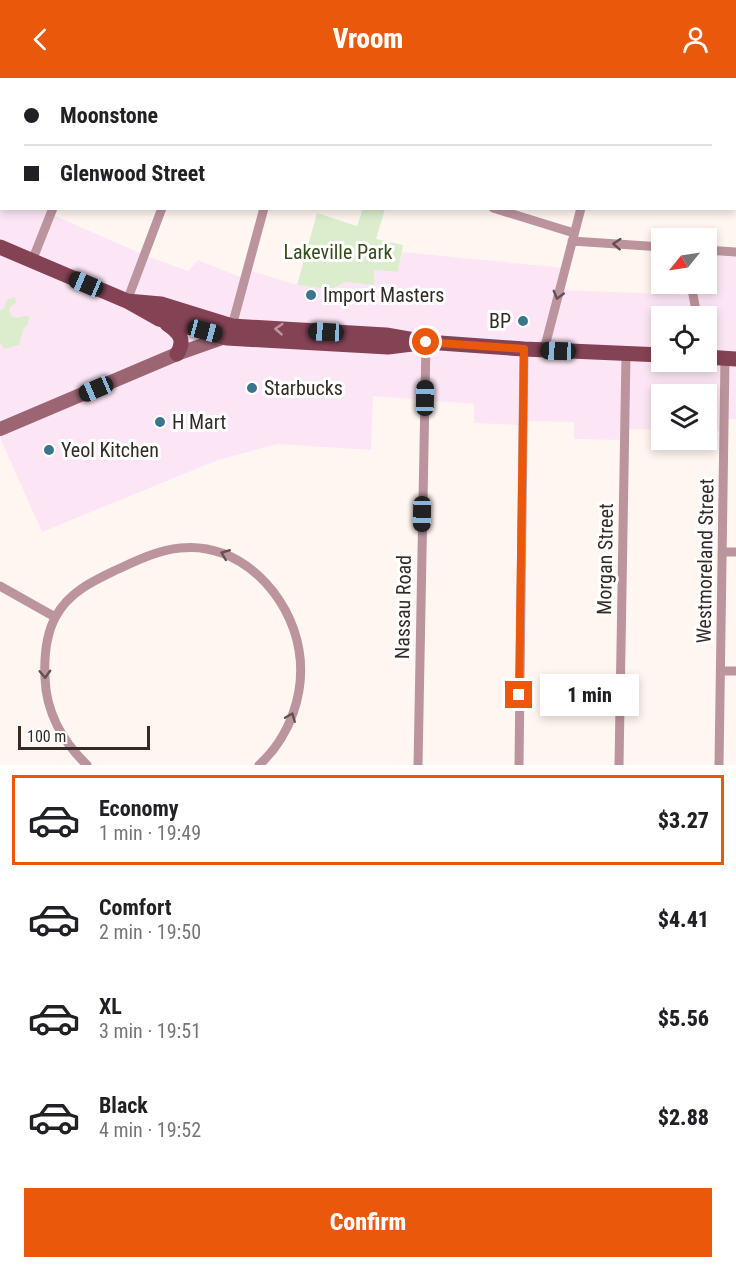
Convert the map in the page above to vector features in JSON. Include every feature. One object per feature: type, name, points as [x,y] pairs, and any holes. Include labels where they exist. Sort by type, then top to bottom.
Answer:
[{"type":"main road","points":[[0,248],[127,301],[173,327],[181,337],[182,345],[177,354]]},
{"type":"main road","points":[[127,301],[161,304],[230,332]]},
{"type":"main road","points":[[159,319],[230,332],[388,347],[426,342],[651,355]]},
{"type":"main road","points":[[0,429],[230,332]]},
{"type":"street","points":[[32,261],[52,210]]},
{"type":"street","points":[[127,301],[161,210]]},
{"type":"street","points":[[230,332],[263,210]]},
{"type":"street","points":[[499,210],[573,237],[651,246]]},
{"type":"street","points":[[544,350],[580,210]]},
{"type":"street","points":[[717,251],[736,252]]},
{"type":"street","name":"Nassau Road","points":[[418,765],[426,342]]},
{"type":"street","points":[[519,765],[524,349]]},
{"type":"street","name":"Morgan Street","points":[[619,765],[626,354]]},
{"type":"street","name":"Westmoreland Street","points":[[719,765],[725,460],[731,358]]},
{"type":"street","points":[[725,460],[736,460]]},
{"type":"street","points":[[87,765],[64,738],[55,722],[47,698],[45,663],[48,640],[55,617],[76,593],[96,579],[165,551],[181,548],[218,551],[232,556],[251,569],[268,585],[288,616],[295,633],[301,669],[300,687],[290,722],[267,758],[259,765]]},
{"type":"street","points":[[723,552],[736,552]]},
{"type":"street","points":[[0,586],[55,617]]},
{"type":"street","points":[[721,671],[736,671]]},
{"type":"street","points":[[418,765],[428,765]]},
{"type":"shaded area","points":[[0,210],[53,210],[51,214],[144,255],[188,271],[198,260],[245,279],[248,270],[297,285],[327,289],[328,292],[345,282],[374,285],[374,270],[398,272],[402,252],[565,268],[560,290],[717,294],[717,251],[736,252],[736,419],[725,419],[725,431],[717,431],[717,384],[651,384],[651,430],[625,429],[625,440],[574,439],[574,422],[523,421],[523,425],[474,423],[474,404],[373,396],[371,450],[277,444],[218,460],[42,532],[0,438]]},
{"type":"green space","name":"Lakeville Park","points":[[362,210],[385,210],[376,239],[403,245],[398,272],[374,270],[374,285],[345,282],[327,292],[327,289],[297,285],[317,213],[357,226]]},
{"type":"green space","points":[[15,297],[16,303],[9,308],[10,313],[16,318],[29,316],[28,324],[23,330],[19,345],[4,349],[0,342],[0,311],[5,307],[6,300]]},
{"type":"place","name":"Import Masters","points":[[311,295]]},
{"type":"place","name":"BP","points":[[523,321]]},
{"type":"place","name":"Starbucks","points":[[252,388]]},
{"type":"place","name":"H Mart","points":[[160,422]]},
{"type":"place","name":"Yeol Kitchen","points":[[49,450]]},
{"type":"route","points":[[426,342],[524,349],[519,695]]}]
